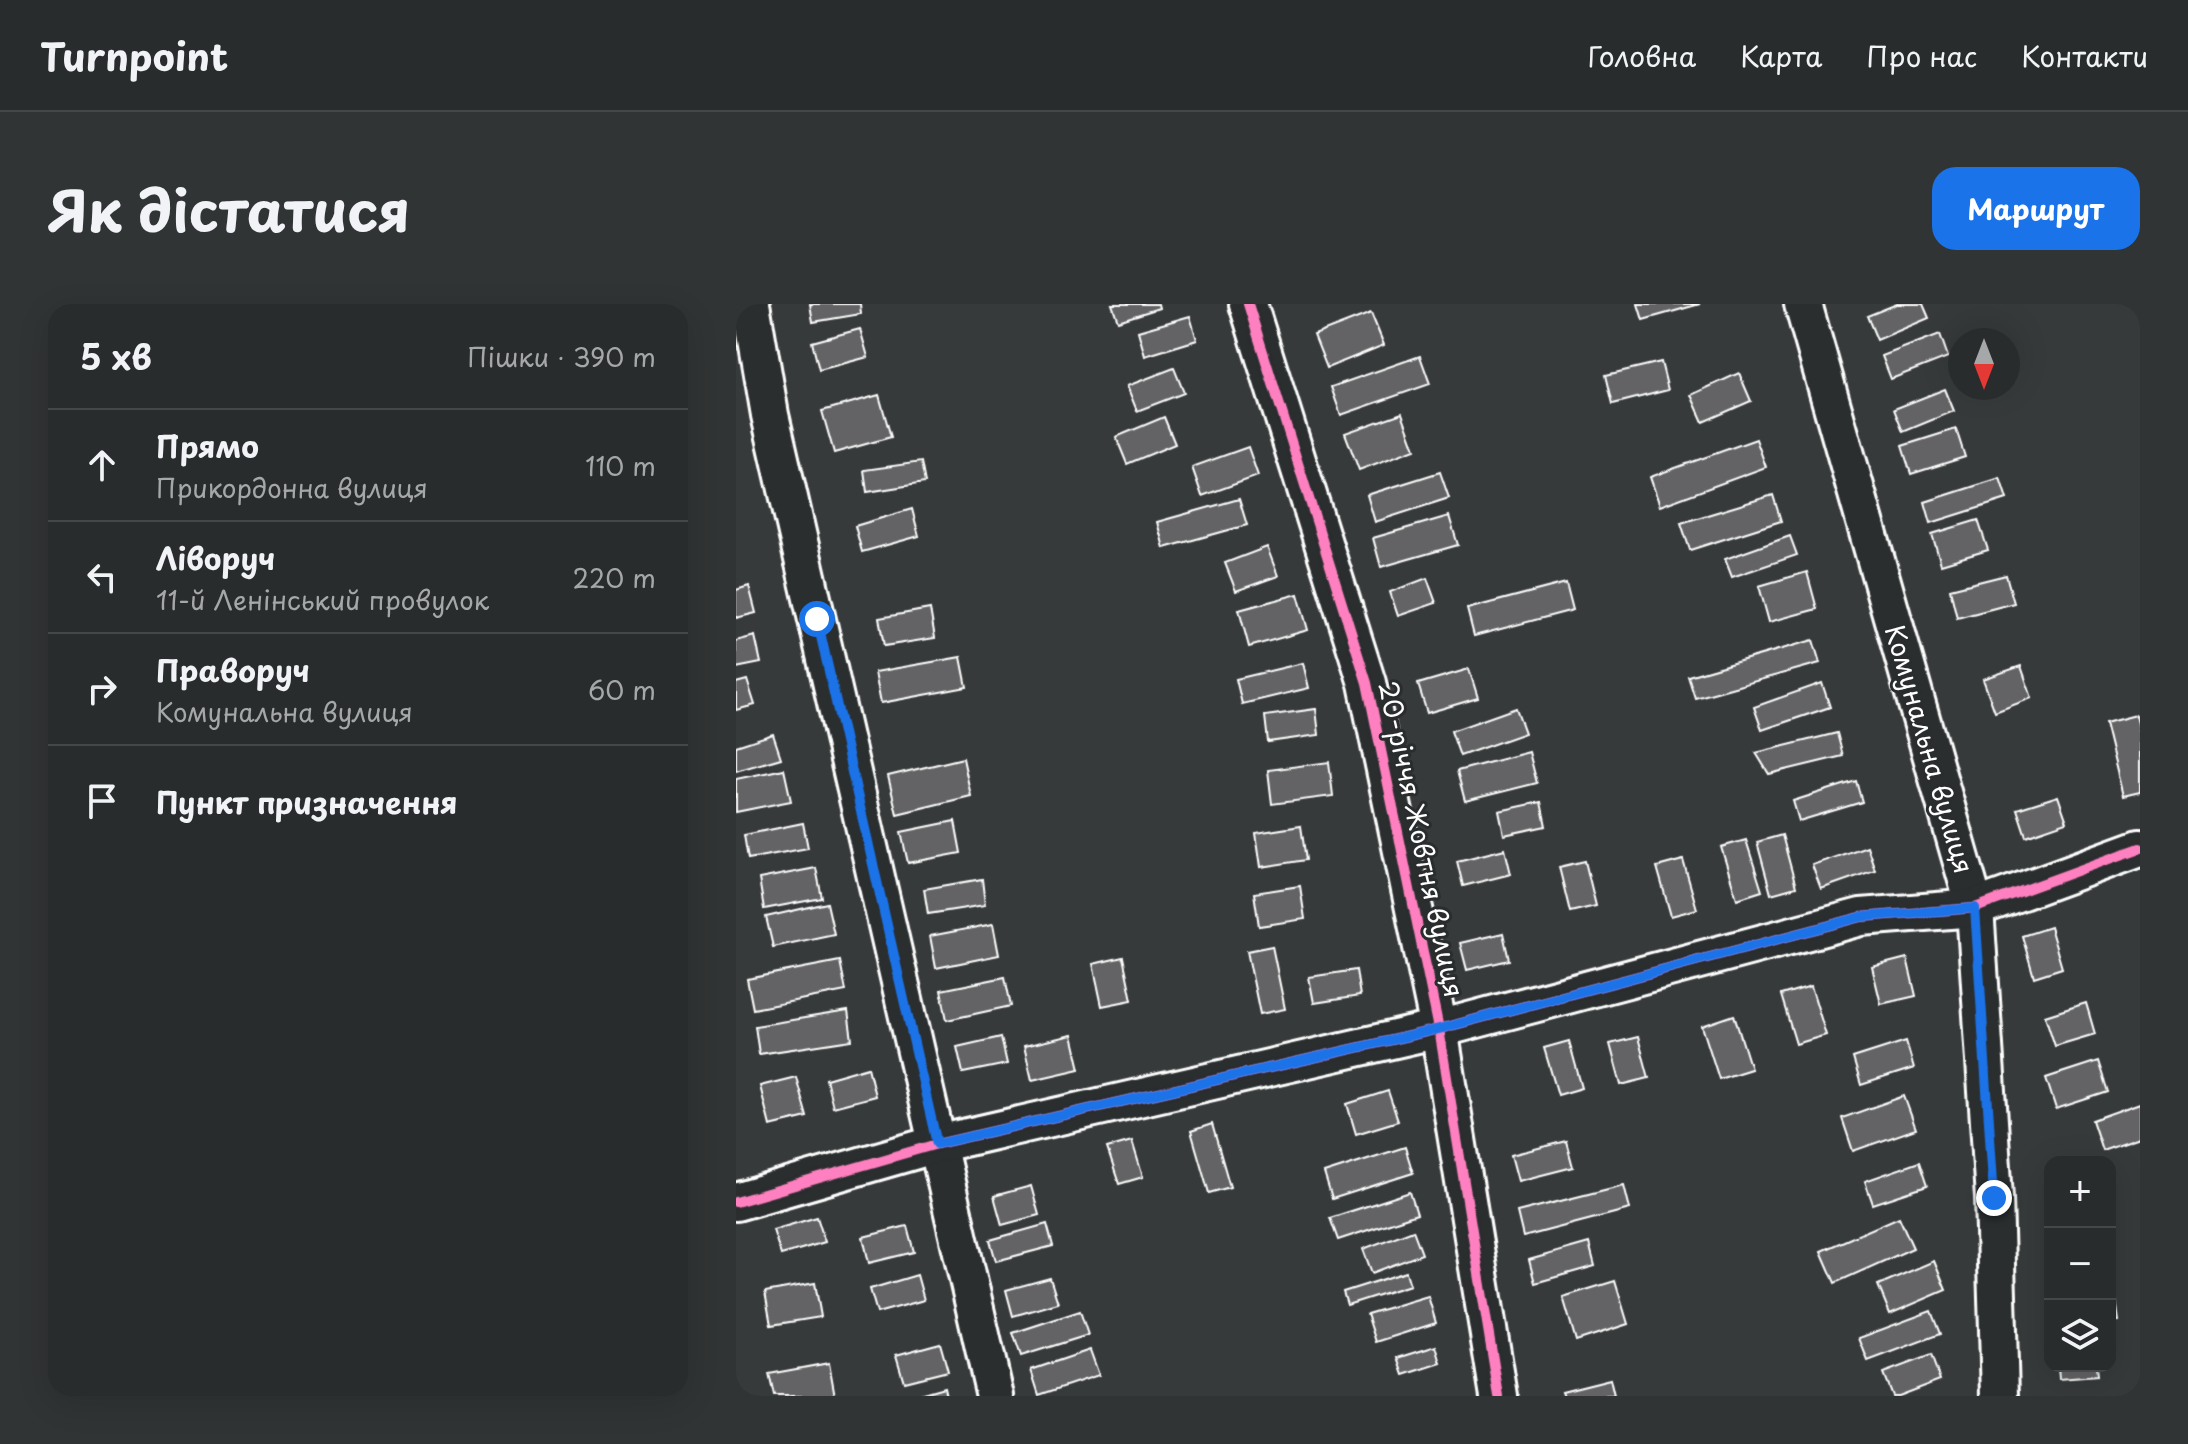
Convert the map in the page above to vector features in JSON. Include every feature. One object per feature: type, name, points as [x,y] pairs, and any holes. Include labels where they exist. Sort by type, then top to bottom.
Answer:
[{"type":"street","points":[[751,304],[770,415],[995,1396]]},
{"type":"street","name":"20-річчя Жовтня вулиця","points":[[1248,304],[1367,683],[1439,1029],[1499,1396]]},
{"type":"street","name":"Комунальна вулиця","points":[[1803,304],[1975,908],[1994,1198],[2000,1396]]},
{"type":"street","points":[[736,1202],[937,1144],[1439,1029],[1861,917],[1975,908],[2140,848]]},
{"type":"building","points":[[810,304],[860,304],[861,314],[813,322]]},
{"type":"building","points":[[1112,304],[1158,304],[1159,308],[1118,321]]},
{"type":"building","points":[[1638,304],[1700,304],[1643,320]]},
{"type":"building","points":[[1897,304],[1923,304],[1929,318],[1877,340],[1867,316]]},
{"type":"building","points":[[1371,313],[1384,345],[1327,368],[1314,335]]},
{"type":"building","points":[[1190,316],[1197,340],[1145,356],[1138,331]]},
{"type":"building","points":[[860,329],[868,357],[819,370],[812,342]]},
{"type":"building","points":[[1940,334],[1948,357],[1891,379],[1882,356]]},
{"type":"building","points":[[1420,356],[1430,384],[1341,415],[1331,387]]},
{"type":"building","points":[[1661,362],[1668,390],[1613,404],[1606,375]]},
{"type":"building","points":[[1174,368],[1184,393],[1137,411],[1127,386]]},
{"type":"building","points":[[1739,373],[1751,401],[1703,422],[1691,395]]},
{"type":"building","points":[[1945,389],[1954,411],[1903,432],[1894,409]]},
{"type":"building","points":[[879,395],[891,437],[834,453],[822,411]]},
{"type":"building","points":[[1402,413],[1415,449],[1359,470],[1345,433]]},
{"type":"building","points":[[1164,417],[1175,444],[1127,464],[1116,437]]},
{"type":"building","points":[[1956,429],[1965,457],[1911,474],[1902,446]]},
{"type":"building","points":[[1756,439],[1766,467],[1660,506],[1650,477]]},
{"type":"building","points":[[1248,447],[1258,476],[1202,496],[1192,467]]},
{"type":"building","points":[[921,462],[925,483],[867,492],[864,470]]},
{"type":"building","points":[[1440,472],[1449,498],[1375,522],[1367,495]]},
{"type":"building","points":[[2000,478],[2007,499],[1931,523],[1925,502]]},
{"type":"building","points":[[1773,495],[1781,521],[1690,550],[1681,523]]},
{"type":"building","points":[[1239,499],[1247,525],[1164,548],[1157,522]]},
{"type":"building","points":[[912,509],[919,536],[862,552],[855,526]]},
{"type":"building","points":[[1449,516],[1458,545],[1381,567],[1373,538]]},
{"type":"building","points":[[1978,520],[1988,550],[1941,564],[1932,534]]},
{"type":"building","points":[[1790,536],[1797,555],[1732,577],[1725,559]]},
{"type":"building","points":[[1267,547],[1278,576],[1236,591],[1225,563]]},
{"type":"building","points":[[1807,572],[1817,609],[1769,622],[1759,586]]},
{"type":"building","points":[[2006,575],[2014,603],[1957,618],[1950,589]]},
{"type":"building","points":[[1427,578],[1436,603],[1398,616],[1390,592]]},
{"type":"building","points":[[1566,583],[1573,610],[1474,636],[1467,609]]},
{"type":"building","points":[[749,586],[756,613],[736,618],[736,590]]},
{"type":"building","points":[[1298,594],[1308,630],[1249,647],[1239,610]]},
{"type":"building","points":[[930,609],[935,638],[884,646],[879,618]]},
{"type":"building","points":[[755,636],[761,663],[736,668],[736,641]]},
{"type":"building","points":[[1813,640],[1820,663],[1695,698],[1688,676]]},
{"type":"building","points":[[961,657],[967,687],[881,703],[875,672]]},
{"type":"building","points":[[1303,663],[1309,688],[1242,704],[1236,679]]},
{"type":"building","points":[[2021,666],[2032,698],[1995,712],[1983,679]]},
{"type":"building","points":[[1469,669],[1478,698],[1427,713],[1418,684]]},
{"type":"building","points":[[747,680],[755,705],[736,710],[736,683]]},
{"type":"building","points":[[1822,683],[1830,707],[1762,730],[1754,707]]},
{"type":"building","points":[[1516,708],[1525,733],[1460,756],[1451,731]]},
{"type":"building","points":[[1316,709],[1319,735],[1268,742],[1265,716]]},
{"type":"building","points":[[2136,715],[2140,732],[2140,792],[2123,796],[2105,723]]},
{"type":"building","points":[[1837,733],[1843,756],[1769,774],[1756,753]]},
{"type":"building","points":[[773,734],[781,758],[736,771],[736,746]]},
{"type":"building","points":[[1529,752],[1537,783],[1465,801],[1457,771]]},
{"type":"building","points":[[963,758],[971,796],[897,814],[888,776]]},
{"type":"building","points":[[1329,762],[1333,796],[1272,804],[1268,770]]},
{"type":"building","points":[[784,769],[791,801],[736,812],[736,779]]},
{"type":"building","points":[[1856,781],[1862,802],[1799,821],[1793,801]]},
{"type":"building","points":[[2058,796],[2067,822],[2026,836],[2017,809]]},
{"type":"building","points":[[1541,802],[1546,826],[1504,835],[1499,811]]},
{"type":"building","points":[[955,821],[961,853],[908,863],[901,832]]},
{"type":"building","points":[[803,823],[808,848],[748,859],[744,835]]},
{"type":"building","points":[[1301,826],[1306,860],[1261,867],[1256,833]]},
{"type":"building","points":[[1782,835],[1796,887],[1771,894],[1757,842]]},
{"type":"building","points":[[1746,840],[1762,891],[1737,899],[1721,847]]},
{"type":"building","points":[[1867,846],[1875,870],[1821,889],[1812,865]]},
{"type":"building","points":[[1505,849],[1511,874],[1463,886],[1457,861]]},
{"type":"building","points":[[1683,860],[1697,909],[1671,916],[1657,867]]},
{"type":"building","points":[[1585,861],[1596,906],[1570,912],[1559,867]]},
{"type":"building","points":[[816,868],[822,898],[764,909],[759,879]]},
{"type":"building","points":[[982,879],[985,905],[928,914],[924,889]]},
{"type":"building","points":[[1300,886],[1305,919],[1259,926],[1254,893]]},
{"type":"building","points":[[827,903],[834,934],[773,947],[766,917]]},
{"type":"building","points":[[993,924],[999,955],[936,968],[930,936]]},
{"type":"building","points":[[2050,927],[2062,968],[2034,977],[2022,936]]},
{"type":"building","points":[[1503,933],[1509,960],[1467,970],[1460,943]]},
{"type":"building","points":[[1272,946],[1285,1009],[1260,1014],[1247,951]]},
{"type":"building","points":[[1123,957],[1132,1000],[1102,1006],[1093,964]]},
{"type":"building","points":[[1907,958],[1916,996],[1881,1004],[1872,967]]},
{"type":"building","points":[[840,961],[846,991],[753,1009],[747,979]]},
{"type":"building","points":[[1356,970],[1360,996],[1314,1003],[1309,977]]},
{"type":"building","points":[[1005,977],[1011,1006],[947,1020],[941,990]]},
{"type":"building","points":[[1811,986],[1826,1035],[1796,1044],[1781,995]]},
{"type":"building","points":[[2086,1003],[2095,1034],[2055,1046],[2045,1016]]},
{"type":"building","points":[[848,1011],[852,1040],[759,1054],[755,1026]]},
{"type":"building","points":[[1734,1015],[1751,1069],[1719,1079],[1702,1026]]},
{"type":"building","points":[[1072,1035],[1080,1069],[1032,1080],[1024,1046]]},
{"type":"building","points":[[1001,1037],[1007,1064],[963,1073],[957,1047]]},
{"type":"building","points":[[1638,1037],[1649,1078],[1621,1085],[1610,1044]]},
{"type":"building","points":[[1569,1041],[1582,1088],[1558,1095],[1544,1048]]},
{"type":"building","points":[[1906,1041],[1914,1068],[1861,1085],[1853,1058]]},
{"type":"building","points":[[2098,1061],[2108,1092],[2056,1109],[2046,1078]]},
{"type":"building","points":[[868,1067],[875,1096],[833,1107],[826,1079]]},
{"type":"building","points":[[796,1077],[807,1117],[770,1126],[760,1086]]},
{"type":"building","points":[[1388,1091],[1398,1121],[1356,1134],[1347,1104]]},
{"type":"building","points":[[1904,1096],[1916,1129],[1853,1151],[1842,1118]]},
{"type":"building","points":[[2140,1103],[2140,1137],[2102,1150],[2092,1120]]},
{"type":"building","points":[[1212,1124],[1230,1187],[1209,1193],[1191,1131]]},
{"type":"building","points":[[1132,1141],[1143,1177],[1119,1184],[1107,1148]]},
{"type":"building","points":[[1566,1141],[1573,1167],[1518,1181],[1511,1155]]},
{"type":"building","points":[[1405,1147],[1413,1173],[1332,1199],[1324,1173]]},
{"type":"building","points":[[1919,1162],[1927,1186],[1873,1204],[1865,1181]]},
{"type":"building","points":[[1624,1185],[1630,1209],[1523,1237],[1517,1212]]},
{"type":"building","points":[[1031,1186],[1039,1215],[1002,1225],[994,1196]]},
{"type":"building","points":[[1410,1192],[1417,1214],[1338,1240],[1330,1218]]},
{"type":"building","points":[[817,1217],[825,1242],[781,1255],[773,1230]]},
{"type":"building","points":[[1899,1217],[1913,1248],[1835,1283],[1821,1251]]},
{"type":"building","points":[[1047,1224],[1053,1246],[996,1261],[990,1240]]},
{"type":"building","points":[[907,1226],[914,1252],[869,1263],[863,1237]]},
{"type":"building","points":[[1413,1230],[1422,1254],[1372,1273],[1363,1249]]},
{"type":"building","points":[[1589,1243],[1595,1266],[1535,1283],[1529,1260]]},
{"type":"building","points":[[1934,1261],[1946,1290],[1890,1314],[1878,1285]]},
{"type":"building","points":[[1406,1272],[1410,1285],[1347,1305],[1343,1292]]},
{"type":"building","points":[[917,1275],[924,1300],[877,1313],[870,1289]]},
{"type":"building","points":[[1050,1278],[1058,1303],[1013,1316],[1006,1290]]},
{"type":"building","points":[[1615,1281],[1628,1324],[1576,1341],[1563,1297]]},
{"type":"building","points":[[815,1283],[821,1317],[771,1325],[765,1292]]},
{"type":"building","points":[[1428,1296],[1436,1323],[1376,1342],[1367,1314]]},
{"type":"building","points":[[1080,1311],[1088,1335],[1021,1356],[1013,1333]]},
{"type":"building","points":[[1931,1311],[1940,1334],[1868,1361],[1859,1338]]},
{"type":"building","points":[[940,1343],[948,1371],[904,1382],[896,1355]]},
{"type":"building","points":[[1436,1346],[1441,1363],[1404,1375],[1398,1358]]},
{"type":"building","points":[[1090,1350],[1099,1375],[1039,1395],[1031,1370]]},
{"type":"building","points":[[1931,1355],[1940,1380],[1892,1396],[1883,1373]]},
{"type":"building","points":[[829,1363],[835,1396],[774,1396],[769,1374]]},
{"type":"building","points":[[2058,1372],[2097,1372],[2097,1376],[2059,1379]]},
{"type":"building","points":[[1610,1379],[1614,1396],[1564,1396],[1562,1391]]},
{"type":"building","points":[[944,1387],[946,1396],[912,1396]]},
{"type":"cycle path","points":[[1248,304],[1367,683],[1439,1029],[1499,1396]]},
{"type":"cycle path","points":[[736,1202],[937,1144],[1439,1029],[1861,917],[1975,908],[2140,848]]},
{"type":"route","points":[[817,619],[937,1144],[1439,1029],[1861,917],[1975,908],[1994,1198]]}]
